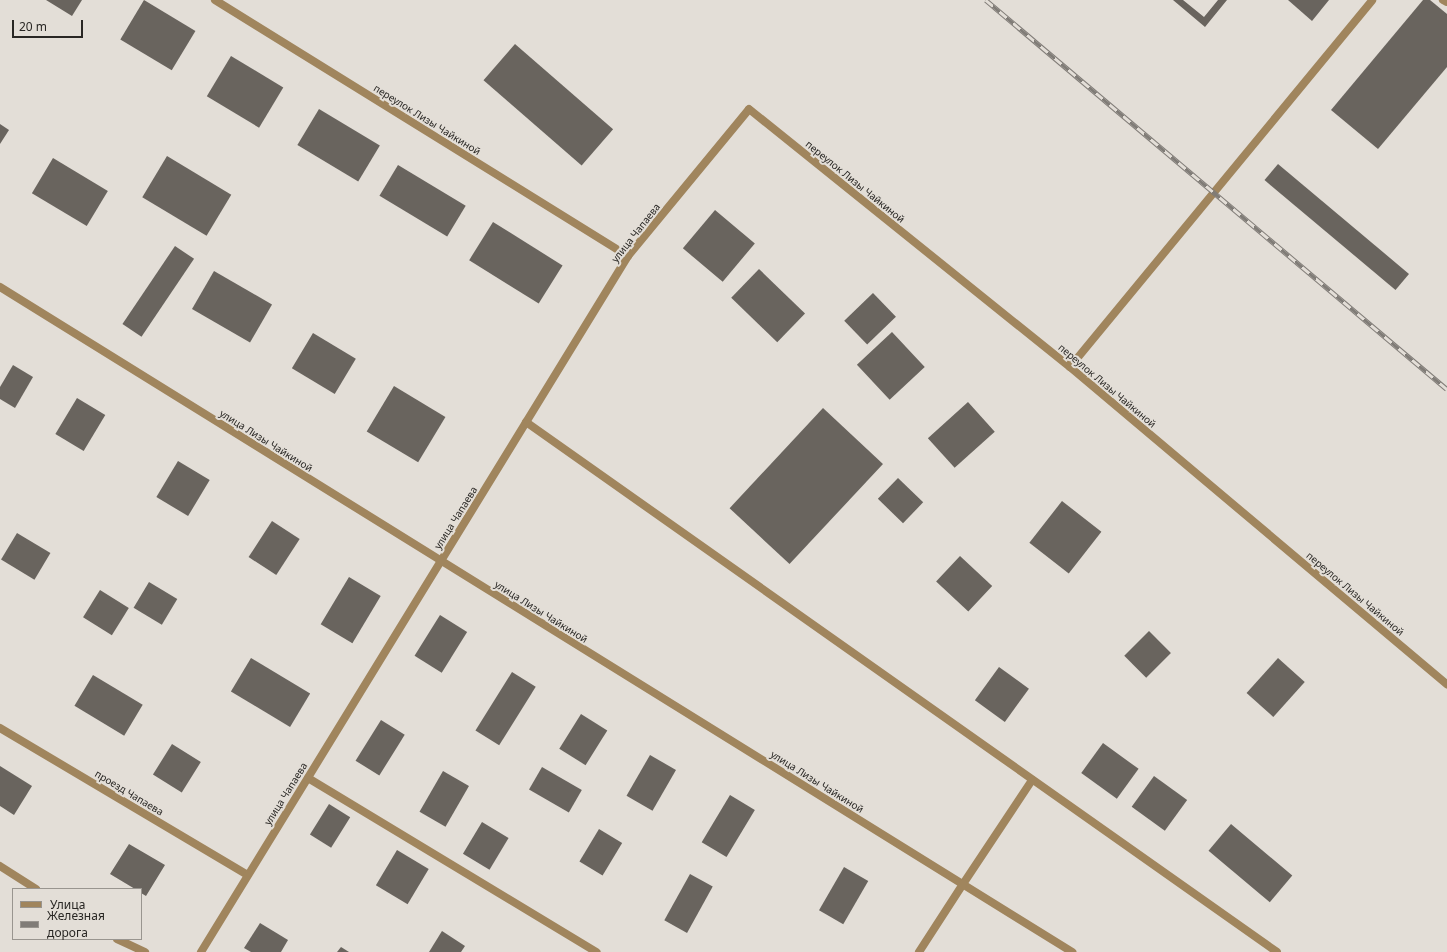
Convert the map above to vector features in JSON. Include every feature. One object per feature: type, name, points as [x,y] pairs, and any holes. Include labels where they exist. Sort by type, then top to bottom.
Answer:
[{"type":"street","name":"переулок Лизы Чайкиной","points":[[215,0],[628,256]]},
{"type":"street","points":[[1070,367],[1372,0]]},
{"type":"street","points":[[1443,0],[1447,2]]},
{"type":"street","name":"переулок Лизы Чайкиной","points":[[749,110],[1070,367],[1447,684]]},
{"type":"street","name":"улица Чапаева","points":[[201,952],[628,256],[749,110]]},
{"type":"street","name":"улица Лизы Чайкиной","points":[[0,288],[1072,952]]},
{"type":"street","points":[[526,422],[1277,952]]},
{"type":"street","name":"проезд Чапаева","points":[[0,728],[248,875]]},
{"type":"street","points":[[308,778],[597,952]]},
{"type":"street","points":[[919,952],[1032,780]]},
{"type":"street","points":[[0,866],[34,888]]},
{"type":"street","points":[[119,940],[145,952]]},
{"type":"building","points":[[46,0],[82,0],[72,16]]},
{"type":"building","points":[[144,0],[195,31],[172,70],[120,39]]},
{"type":"building","points":[[1173,0],[1183,0],[1204,17],[1218,0],[1227,0],[1205,27]]},
{"type":"building","points":[[1288,0],[1329,0],[1312,21]]},
{"type":"building","points":[[1423,0],[1430,0],[1447,14],[1447,67],[1378,149],[1331,110]]},
{"type":"building","points":[[515,44],[613,129],[582,166],[484,80]]},
{"type":"building","points":[[231,56],[283,87],[259,128],[207,96]]},
{"type":"building","points":[[319,109],[380,146],[358,182],[297,145]]},
{"type":"building","points":[[0,124],[9,130],[0,144]]},
{"type":"building","points":[[167,156],[231,195],[207,236],[142,197]]},
{"type":"building","points":[[53,158],[108,191],[87,226],[32,193]]},
{"type":"building","points":[[1278,164],[1409,274],[1395,290],[1265,180]]},
{"type":"building","points":[[398,165],[466,206],[447,237],[379,196]]},
{"type":"building","points":[[715,210],[755,243],[723,282],[683,248]]},
{"type":"building","points":[[493,222],[563,265],[539,304],[469,260]]},
{"type":"building","points":[[175,246],[194,259],[142,337],[122,324]]},
{"type":"building","points":[[759,269],[805,313],[777,342],[731,298]]},
{"type":"building","points":[[214,271],[272,304],[250,343],[192,309]]},
{"type":"building","points":[[873,293],[896,317],[867,345],[844,321]]},
{"type":"building","points":[[892,332],[925,367],[890,400],[857,365]]},
{"type":"building","points":[[313,333],[356,359],[335,394],[292,368]]},
{"type":"building","points":[[13,365],[33,377],[15,408],[0,399],[0,387]]},
{"type":"building","points":[[394,386],[445,417],[418,462],[367,431]]},
{"type":"building","points":[[77,398],[105,415],[84,451],[55,434]]},
{"type":"building","points":[[968,402],[995,432],[955,468],[928,438]]},
{"type":"building","points":[[823,408],[883,464],[790,564],[730,508]]},
{"type":"building","points":[[178,461],[210,480],[188,516],[156,497]]},
{"type":"building","points":[[898,478],[923,502],[903,523],[878,499]]},
{"type":"building","points":[[1062,501],[1101,532],[1069,574],[1029,543]]},
{"type":"building","points":[[272,521],[300,539],[276,575],[249,557]]},
{"type":"building","points":[[17,533],[50,553],[34,580],[1,560]]},
{"type":"building","points":[[960,556],[992,586],[968,612],[936,582]]},
{"type":"building","points":[[349,577],[381,596],[352,643],[321,624]]},
{"type":"building","points":[[149,582],[177,599],[162,625],[134,608]]},
{"type":"building","points":[[100,590],[129,608],[112,635],[83,617]]},
{"type":"building","points":[[440,615],[467,632],[442,673],[415,656]]},
{"type":"building","points":[[1149,631],[1171,653],[1146,678],[1124,656]]},
{"type":"building","points":[[251,658],[310,694],[290,727],[231,691]]},
{"type":"building","points":[[1278,658],[1305,682],[1273,717],[1247,693]]},
{"type":"building","points":[[999,667],[1029,689],[1005,722],[975,700]]},
{"type":"building","points":[[512,672],[536,687],[499,745],[475,731]]},
{"type":"building","points":[[93,675],[143,705],[124,736],[74,706]]},
{"type":"building","points":[[581,714],[607,730],[586,765],[559,749]]},
{"type":"building","points":[[381,720],[405,735],[379,776],[356,761]]},
{"type":"building","points":[[1103,743],[1139,769],[1117,799],[1081,773]]},
{"type":"building","points":[[172,744],[201,762],[182,793],[153,775]]},
{"type":"building","points":[[650,755],[676,770],[652,811],[626,796]]},
{"type":"building","points":[[0,766],[32,786],[14,815],[0,806]]},
{"type":"building","points":[[542,767],[582,790],[569,813],[529,790]]},
{"type":"building","points":[[443,771],[469,786],[445,827],[420,812]]},
{"type":"building","points":[[1154,776],[1187,800],[1165,831],[1132,807]]},
{"type":"building","points":[[730,795],[755,810],[727,857],[702,842]]},
{"type":"building","points":[[329,804],[350,817],[331,848],[310,835]]},
{"type":"building","points":[[482,822],[509,838],[490,870],[463,854]]},
{"type":"building","points":[[1231,824],[1292,875],[1270,902],[1209,851]]},
{"type":"building","points":[[599,829],[622,843],[603,875],[579,862]]},
{"type":"building","points":[[129,844],[165,865],[146,896],[142,894],[142,888],[133,888],[110,874]]},
{"type":"building","points":[[397,850],[429,869],[408,904],[376,885]]},
{"type":"building","points":[[844,867],[868,881],[843,924],[819,910]]},
{"type":"building","points":[[690,874],[713,887],[687,933],[664,920]]},
{"type":"building","points":[[260,923],[288,940],[281,952],[251,952],[244,948]]},
{"type":"building","points":[[442,931],[465,946],[461,952],[429,952]]},
{"type":"building","points":[[341,947],[349,952],[337,952]]},
{"type":"railway","points":[[986,0],[1447,389]]}]
